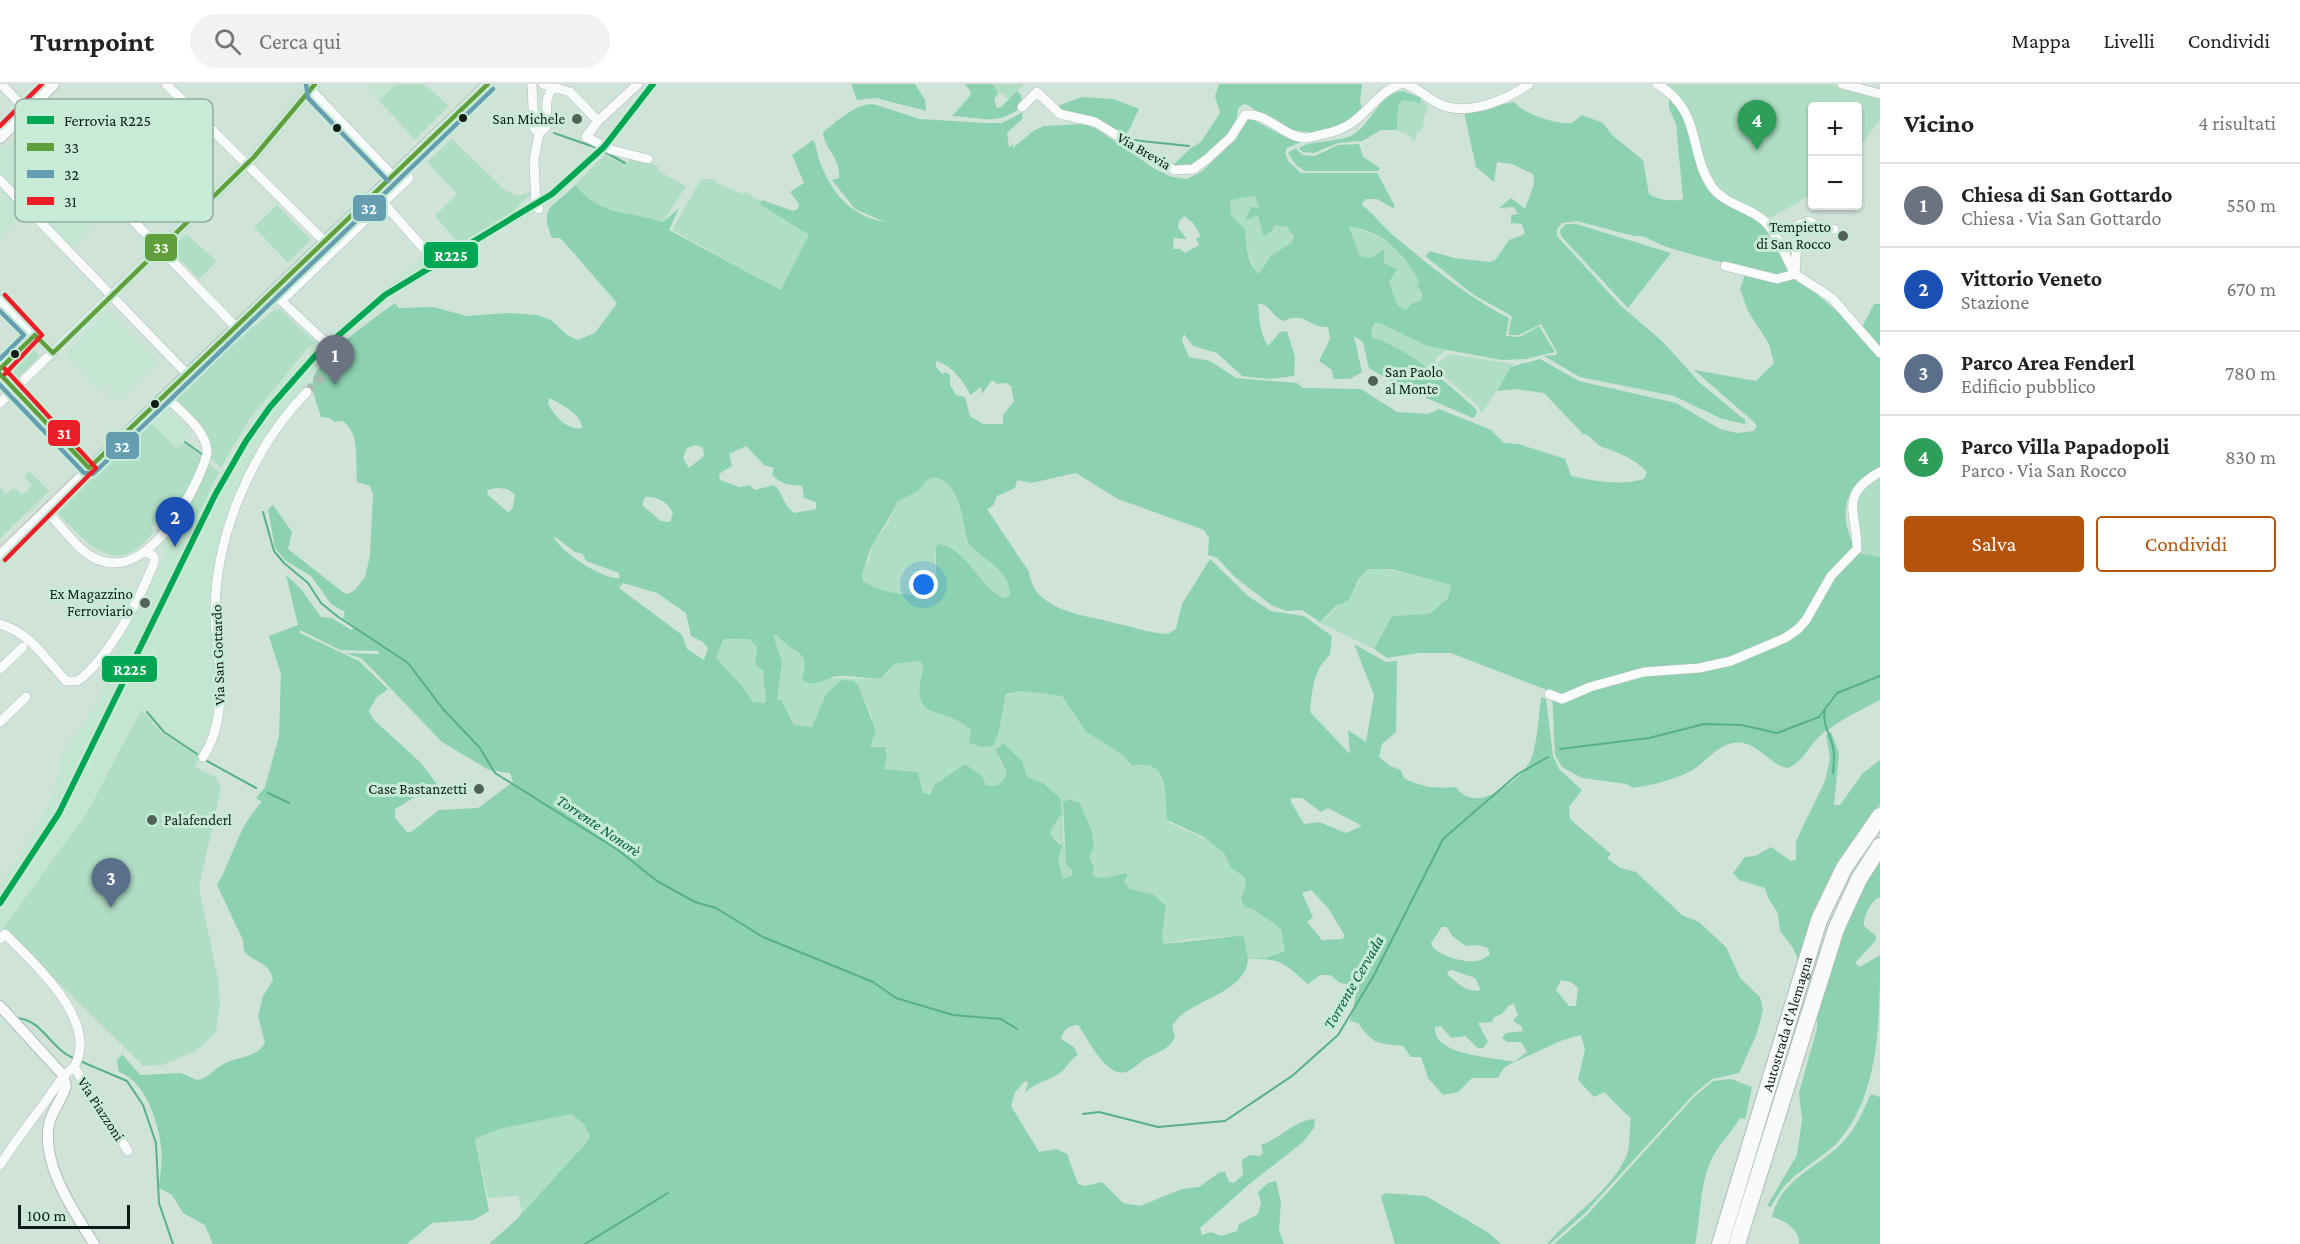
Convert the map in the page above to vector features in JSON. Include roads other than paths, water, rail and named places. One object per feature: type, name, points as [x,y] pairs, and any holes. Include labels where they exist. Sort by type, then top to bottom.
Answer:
[{"type":"highway","name":"Autostrada d'Alemagna","points":[[1720,1244],[1819,921],[1844,868],[1880,816]]},
{"type":"highway","name":"Autostrada d'Alemagna","points":[[1737,1244],[1836,928],[1859,879],[1880,846]]},
{"type":"main road","points":[[38,99],[53,84]]},
{"type":"main road","points":[[0,137],[15,122]]},
{"type":"street","points":[[1,84],[16,99]]},
{"type":"street","points":[[166,84],[181,99]]},
{"type":"street","points":[[281,301],[382,203],[405,172],[488,84]]},
{"type":"street","points":[[532,84],[534,128],[539,133]]},
{"type":"street","points":[[638,84],[598,121],[587,134],[587,139],[612,150],[648,159]]},
{"type":"street","name":"Via Brevia","points":[[1022,107],[1037,92],[1060,114],[1095,122],[1167,168],[1184,171],[1193,169],[1225,144],[1245,115],[1263,118],[1284,131],[1305,138],[1350,126],[1364,115],[1387,90],[1400,84]]},
{"type":"street","points":[[1405,84],[1422,91],[1439,104],[1477,107],[1506,98],[1529,84]]},
{"type":"street","points":[[1658,84],[1677,99],[1684,110],[1697,140],[1704,172],[1713,188],[1728,201],[1767,224],[1795,274],[1832,298],[1880,353]]},
{"type":"street","points":[[1842,84],[1880,94]]},
{"type":"street","points":[[213,196],[247,164],[312,85],[393,176]]},
{"type":"street","points":[[539,210],[536,206],[534,170],[539,133],[546,127],[548,85],[570,92],[598,121]]},
{"type":"street","points":[[213,130],[325,242]]},
{"type":"street","points":[[0,555],[393,176],[405,172]]},
{"type":"street","points":[[0,180],[15,196]]},
{"type":"street","points":[[375,194],[425,250]]},
{"type":"street","points":[[1795,274],[1798,225],[1809,221],[1827,230],[1834,229]]},
{"type":"street","points":[[40,222],[187,374]]},
{"type":"street","points":[[135,222],[236,327]]},
{"type":"street","points":[[2,401],[112,297],[186,222]]},
{"type":"street","points":[[1725,266],[1777,279],[1795,274]]},
{"type":"street","points":[[272,292],[323,340]]},
{"type":"street","points":[[0,300],[53,353]]},
{"type":"street","points":[[0,374],[89,468]]},
{"type":"street","name":"Via San Gottardo","points":[[202,757],[212,742],[220,710],[215,609],[221,559],[228,530],[264,451],[286,415],[307,392]]},
{"type":"street","points":[[46,510],[84,550],[101,561],[124,563],[147,551],[176,517],[207,454],[202,436],[165,396]]},
{"type":"street","points":[[1549,694],[1562,699],[1590,687],[1644,672],[1699,668],[1731,661],[1798,629],[1831,576],[1857,549],[1857,530],[1853,519],[1852,502],[1854,493],[1864,482],[1880,472]]},
{"type":"street","points":[[0,624],[20,632],[34,642],[66,681],[74,682],[84,676],[118,630],[152,566],[154,557],[147,551]]},
{"type":"street","points":[[0,669],[23,647]]},
{"type":"street","points":[[0,722],[26,697]]},
{"type":"street","points":[[0,939],[5,934],[49,978],[68,1005],[78,1030],[78,1047],[74,1067],[0,1165]]},
{"type":"street","points":[[3,1010],[65,1081]]},
{"type":"street","name":"Via Piazzoni","points":[[74,1067],[128,1151]]},
{"type":"street","points":[[65,1081],[51,1115],[48,1132],[49,1150],[64,1190],[94,1244]]},
{"type":"waterway","points":[[554,133],[597,148]]},
{"type":"waterway","points":[[1132,140],[1189,146]]},
{"type":"waterway","points":[[605,152],[625,163]]},
{"type":"waterway","points":[[185,442],[203,455]]},
{"type":"waterway","name":"Torrente Nonorè","points":[[263,512],[274,551],[284,563],[308,583],[321,603],[337,616],[408,663],[443,709],[480,748],[495,773],[618,850],[657,881],[695,902],[716,908],[763,937],[873,982],[896,998],[953,1015],[1001,1019],[1017,1029]]},
{"type":"waterway","name":"Torrente Cervada","points":[[1560,749],[1649,738],[1704,724],[1741,725],[1777,733],[1819,717],[1837,693],[1880,676]]},
{"type":"waterway","points":[[1825,709],[1825,723],[1834,750],[1833,773]]},
{"type":"waterway","points":[[147,712],[164,732],[197,754]]},
{"type":"waterway","name":"Torrente Cervada","points":[[1083,1114],[1099,1112],[1158,1127],[1225,1121],[1292,1076],[1338,1035],[1373,977],[1443,839],[1518,774],[1548,757]]},
{"type":"waterway","points":[[207,761],[256,788]]},
{"type":"waterway","points":[[268,793],[289,803]]},
{"type":"waterway","points":[[16,1018],[33,1023],[58,1048],[73,1058]]},
{"type":"waterway","points":[[80,1061],[127,1081],[143,1105],[156,1143],[159,1203],[173,1244]]},
{"type":"waterway","points":[[585,1244],[668,1193]]},
{"type":"tunnel","points":[[307,392],[331,367],[331,356],[323,340]]},
{"type":"rail line","name":"R225","points":[[0,903],[59,813],[215,495],[246,441],[270,407],[315,356],[385,295],[552,194],[604,147],[653,84]]},
{"type":"place","name":"San Michele","points":[[577,119]]},
{"type":"place","name":"Parco Villa Papadopoli","points":[[1757,150]]},
{"type":"place","name":"Tempietto di San Rocco","points":[[1843,236]]},
{"type":"place","name":"San Paolo al Monte","points":[[1373,381]]},
{"type":"place","name":"Chiesa di San Gottardo","points":[[335,385]]},
{"type":"place","name":"Vittorio Veneto","points":[[175,547]]},
{"type":"place","name":"Ex Magazzino Ferroviario","points":[[145,603]]},
{"type":"place","name":"Case Bastanzetti","points":[[479,789]]},
{"type":"place","name":"Palafenderl","points":[[152,820]]},
{"type":"place","name":"Parco Area Fenderl","points":[[111,908]]}]
